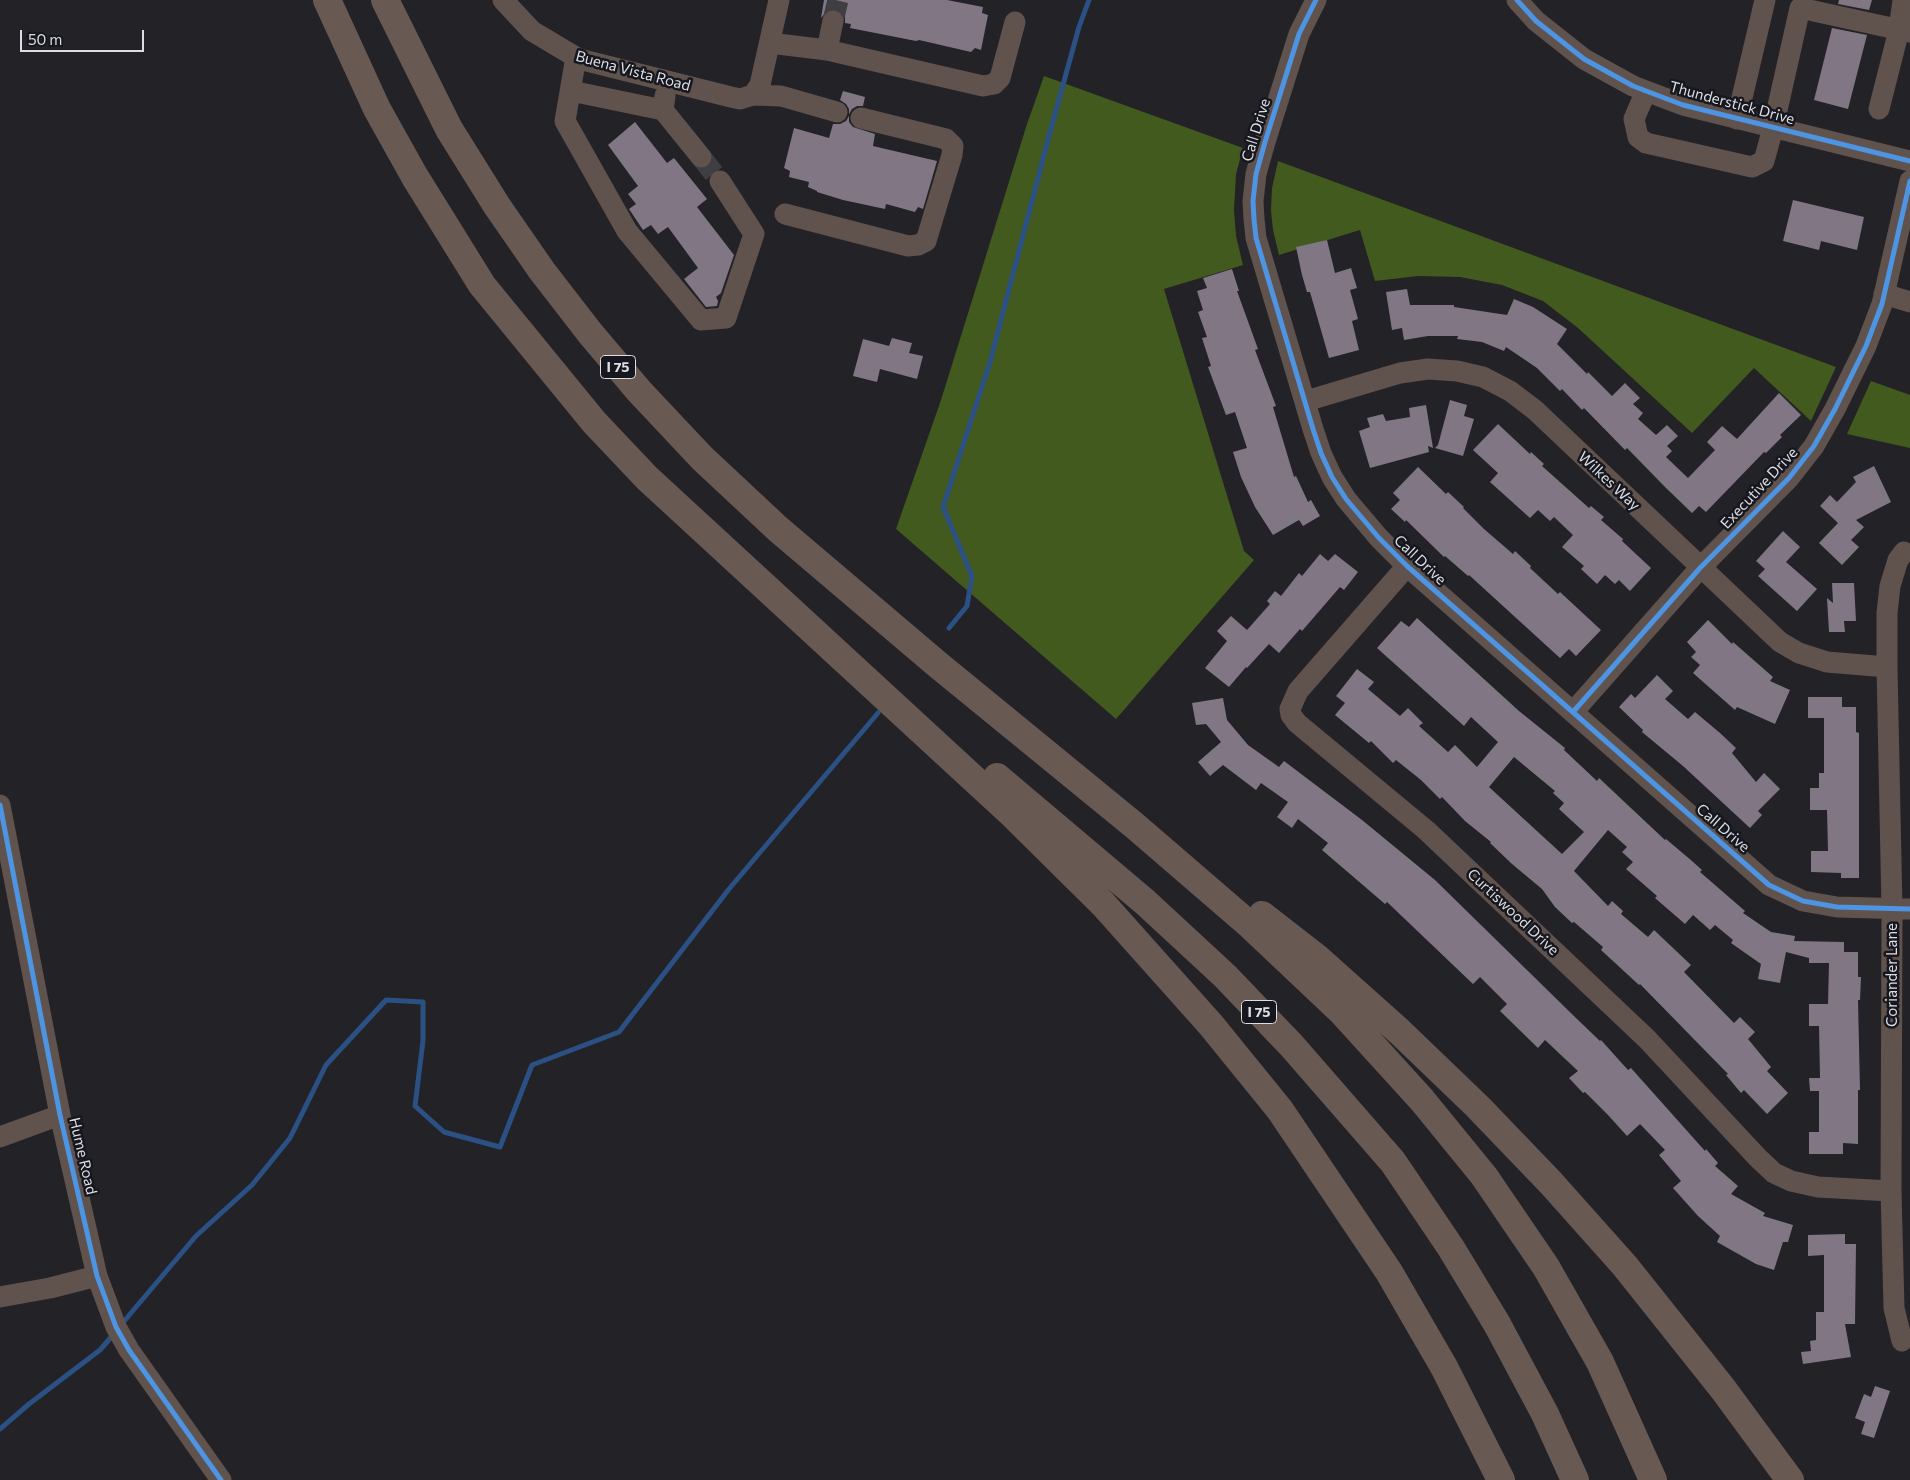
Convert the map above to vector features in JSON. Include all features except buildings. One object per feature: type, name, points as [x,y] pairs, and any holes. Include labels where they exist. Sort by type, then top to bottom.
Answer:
[{"type":"highway","name":"I 75","points":[[327,0],[377,109],[415,177],[482,285],[594,422],[647,478],[715,543],[827,643],[1005,784],[1144,902],[1225,976],[1292,1046],[1393,1162],[1451,1248],[1497,1324],[1545,1414],[1575,1480]]},
{"type":"highway","name":"I 75","points":[[385,0],[449,129],[497,206],[542,271],[590,333],[639,391],[702,458],[778,529],[937,664],[1135,826],[1251,926],[1342,1012],[1422,1100],[1484,1176],[1546,1267],[1600,1362],[1653,1480]]},
{"type":"highway","points":[[827,643],[1013,815],[1103,904],[1211,1025],[1280,1110],[1389,1272],[1444,1367],[1501,1480]]},
{"type":"highway","points":[[937,664],[1316,957],[1407,1038],[1550,1183],[1625,1266],[1723,1389],[1790,1480]]},
{"type":"street","name":"Buena Vista Road","points":[[503,0],[532,31],[576,57],[603,66],[740,99],[753,95],[781,96],[837,112]]},
{"type":"street","points":[[753,95],[760,85],[779,0]]},
{"type":"street","name":"Call Drive","points":[[1316,0],[1299,34],[1264,142],[1256,174],[1253,201],[1256,238],[1321,453],[1332,477],[1346,499],[1378,538],[1407,566],[1769,885],[1803,901],[1844,908],[1901,909]]},
{"type":"street","name":"Thunderstick Drive","points":[[1516,0],[1536,21],[1584,59],[1646,91],[1682,105],[1910,161]]},
{"type":"street","points":[[1737,119],[1765,0]]},
{"type":"street","points":[[1879,109],[1904,31],[1903,0]]},
{"type":"street","points":[[1646,91],[1634,119],[1638,136],[1646,143],[1752,168],[1764,161],[1801,4],[1904,31]]},
{"type":"street","points":[[827,50],[833,21]]},
{"type":"street","points":[[770,43],[827,50],[983,86],[994,84],[1000,78],[1015,22]]},
{"type":"street","points":[[576,57],[565,121],[627,231],[701,320],[726,318],[754,234],[720,181]]},
{"type":"street","points":[[662,110],[667,82]]},
{"type":"street","points":[[570,91],[662,110],[700,157]]},
{"type":"street","points":[[785,214],[908,246],[918,246],[926,241],[953,146],[946,139],[861,118]]},
{"type":"street","name":"Executive Drive","points":[[1572,712],[1700,568],[1788,478],[1814,446],[1866,346],[1884,294],[1910,181]]},
{"type":"street","points":[[1884,294],[1910,302]]},
{"type":"street","name":"Wilkes Way","points":[[1306,401],[1400,374],[1428,369],[1457,371],[1483,377],[1510,391],[1534,410],[1780,642],[1799,652],[1828,662],[1887,666]]},
{"type":"street","name":"Coriander Lane","points":[[1902,1341],[1894,1308],[1891,1191],[1901,909],[1887,666],[1887,613],[1890,586],[1898,560],[1904,552]]},
{"type":"street","name":"Curtiswood Drive","points":[[1407,566],[1298,691],[1290,709],[1297,723],[1434,837],[1648,1039],[1774,1173],[1791,1181],[1818,1187],[1891,1191]]},
{"type":"street","name":"Hume Road","points":[[0,805],[60,1115],[100,1284],[116,1327],[129,1350],[221,1480]]},
{"type":"street","points":[[0,1137],[60,1115]]},
{"type":"street","points":[[0,1298],[50,1288],[100,1284]]},
{"type":"green space","points":[[1044,76],[1243,148],[1236,174],[1234,210],[1236,236],[1243,265],[1164,289],[1244,551],[1254,560],[1116,719],[896,529],[941,400],[1027,124]]},
{"type":"green space","points":[[1278,161],[1836,367],[1811,421],[1754,368],[1692,433],[1578,328],[1543,301],[1502,285],[1460,277],[1418,276],[1375,281],[1360,230],[1279,255],[1271,211],[1272,188]]},
{"type":"green space","points":[[1871,381],[1910,395],[1910,448],[1847,434]]},
{"type":"waterway","points":[[949,628],[967,606],[972,576],[943,507],[990,362],[1050,132],[1079,27],[1089,0]]},
{"type":"waterway","points":[[120,1326],[196,1236],[252,1185],[290,1138],[326,1065],[386,1000],[423,1002],[423,1041],[415,1106],[444,1132],[500,1147],[532,1065],[619,1032],[729,889],[878,713]]},
{"type":"waterway","points":[[0,1429],[29,1404],[100,1350],[113,1335]]},
{"type":"tunnel","points":[[833,21],[838,0]]},
{"type":"tunnel","points":[[701,157],[720,181]]},
{"type":"cycle path","points":[[1316,0],[1299,34],[1265,142],[1256,174],[1253,201],[1254,219],[1256,238],[1313,429],[1332,477],[1346,499],[1379,538],[1407,566],[1769,885],[1803,901],[1837,907],[1910,909]]},
{"type":"cycle path","points":[[1517,0],[1536,21],[1584,59],[1633,86],[1683,105],[1910,161]]},
{"type":"cycle path","points":[[1573,712],[1700,568],[1789,478],[1814,446],[1835,409],[1866,346],[1882,304],[1910,181]]},
{"type":"cycle path","points":[[0,805],[60,1115],[97,1276],[116,1327],[129,1350],[221,1480]]}]
